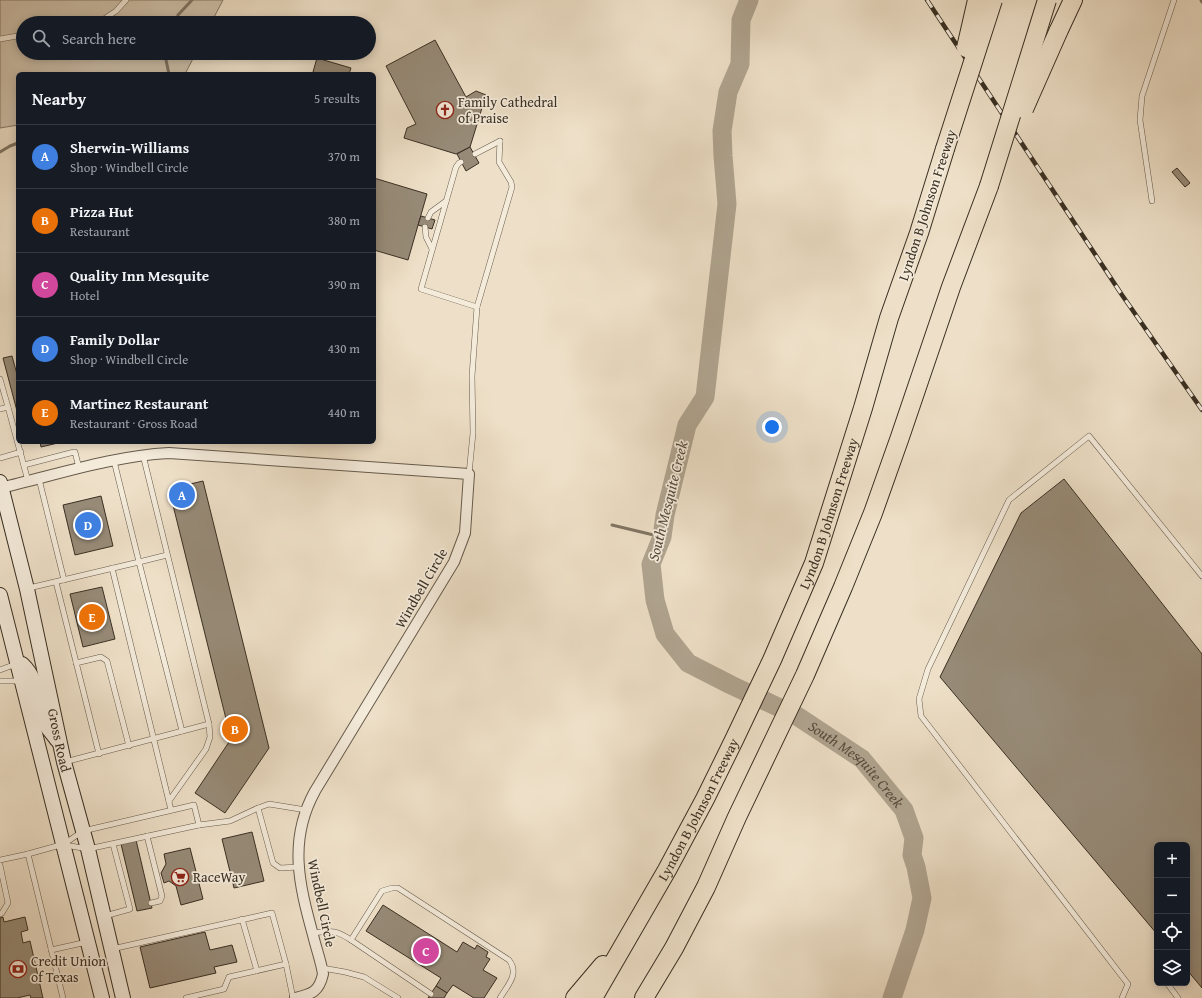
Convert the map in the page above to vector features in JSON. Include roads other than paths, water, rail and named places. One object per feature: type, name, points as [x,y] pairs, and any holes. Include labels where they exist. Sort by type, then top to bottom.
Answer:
[{"type":"highway","points":[[943,143],[977,0]]},
{"type":"highway","name":"Lyndon B Johnson Freeway","points":[[593,998],[667,870],[734,740],[772,660],[814,563],[863,408],[943,143],[993,0]]},
{"type":"highway","points":[[649,998],[706,887],[805,675],[873,513],[951,287],[989,186],[1048,0]]},
{"type":"highway","points":[[989,186],[1073,0]]},
{"type":"highway","points":[[575,998],[628,937]]},
{"type":"highway","points":[[644,998],[674,948]]},
{"type":"main road","name":"Gross Road","points":[[1,486],[3,509],[27,589],[64,762],[88,849],[124,998]]},
{"type":"main road","name":"Gross Road","points":[[0,595],[102,998]]},
{"type":"main road","points":[[17,664],[22,664],[31,674],[35,684],[43,720],[60,745]]},
{"type":"street","points":[[1,486],[143,455],[169,453],[469,474]]},
{"type":"street","name":"Windbell Circle","points":[[294,998],[309,995],[315,992],[323,974],[312,933],[299,867],[299,833],[306,810],[315,791],[454,562],[464,532],[469,474]]},
{"type":"lane","points":[[108,16],[116,11],[126,0]]},
{"type":"lane","points":[[1152,201],[1140,120],[1142,96],[1174,0]]},
{"type":"lane","points":[[0,39],[16,36]]},
{"type":"lane","points":[[469,474],[473,434],[472,376],[477,307],[512,187],[511,182],[499,162],[500,141],[475,154]]},
{"type":"lane","points":[[461,162],[456,167],[421,289],[477,307]]},
{"type":"lane","points":[[428,218],[431,212],[446,201]]},
{"type":"lane","points":[[426,227],[426,237],[432,249]]},
{"type":"lane","points":[[0,379],[16,435]]},
{"type":"lane","points":[[0,409],[8,407]]},
{"type":"lane","points":[[1124,998],[1128,984],[921,716],[919,699],[928,669],[1009,500],[1089,436],[1202,576]]},
{"type":"lane","points":[[19,444],[24,465],[34,480],[64,580]]},
{"type":"lane","points":[[0,458],[21,452]]},
{"type":"lane","points":[[24,465],[75,452],[80,469]]},
{"type":"lane","points":[[143,455],[209,724],[210,737],[206,749],[169,801]]},
{"type":"lane","points":[[114,461],[182,731]]},
{"type":"lane","points":[[27,589],[167,556]]},
{"type":"lane","points":[[112,568],[171,810]]},
{"type":"lane","points":[[56,582],[99,754]]},
{"type":"lane","points":[[76,663],[101,657],[107,661],[129,746]]},
{"type":"lane","points":[[0,670],[17,664]]},
{"type":"lane","points":[[0,681],[22,681]]},
{"type":"lane","points":[[64,762],[209,724]]},
{"type":"lane","points":[[64,844],[88,849],[199,825],[230,820],[269,804],[306,810]]},
{"type":"lane","points":[[0,860],[64,844],[83,831],[194,805],[199,825]]},
{"type":"lane","points":[[258,808],[273,863],[280,868],[299,867]]},
{"type":"lane","points":[[147,836],[162,899],[151,904]]},
{"type":"lane","points":[[113,844],[130,909]]},
{"type":"lane","points":[[28,854],[62,998]]},
{"type":"lane","points":[[0,865],[8,903],[0,914]]},
{"type":"lane","points":[[351,940],[382,891],[398,888],[509,960],[514,969],[514,975],[500,998]]},
{"type":"lane","points":[[104,916],[136,907]]},
{"type":"lane","points":[[112,949],[272,913],[294,998]]},
{"type":"lane","points":[[242,919],[257,971]]},
{"type":"lane","points":[[312,933],[338,932],[431,994]]},
{"type":"lane","points":[[51,950],[88,942]]},
{"type":"lane","points":[[186,998],[224,989],[229,977],[286,964]]},
{"type":"lane","points":[[322,968],[364,977],[398,998]]},
{"type":"lane","points":[[1169,986],[1178,998]]},
{"type":"waterway","points":[[178,16],[192,0]]},
{"type":"waterway","name":"South Mesquite Creek","points":[[749,0],[741,20],[740,64],[728,92],[722,131],[727,204],[705,397],[687,425],[665,515],[662,537],[651,564],[655,600],[665,634],[688,663],[797,716],[862,759],[904,810],[914,838],[912,855],[922,898],[915,930],[892,998]]},
{"type":"waterway","points":[[166,60],[169,72]]},
{"type":"waterway","points":[[0,152],[16,144]]},
{"type":"waterway","points":[[612,525],[662,537]]},
{"type":"railway","points":[[927,0],[1122,295],[1202,410]]},
{"type":"place","name":"Family Cathedral of Praise","points":[[445,110]]},
{"type":"place","name":"Sherwin-Williams","points":[[182,495]]},
{"type":"place","name":"Family Dollar","points":[[88,525]]},
{"type":"place","name":"Martinez Restaurant","points":[[92,617]]},
{"type":"place","name":"Pizza Hut","points":[[235,729]]},
{"type":"place","name":"RaceWay","points":[[180,877]]},
{"type":"place","name":"Quality Inn Mesquite","points":[[426,951]]},
{"type":"place","name":"Credit Union of Texas","points":[[18,969]]}]
